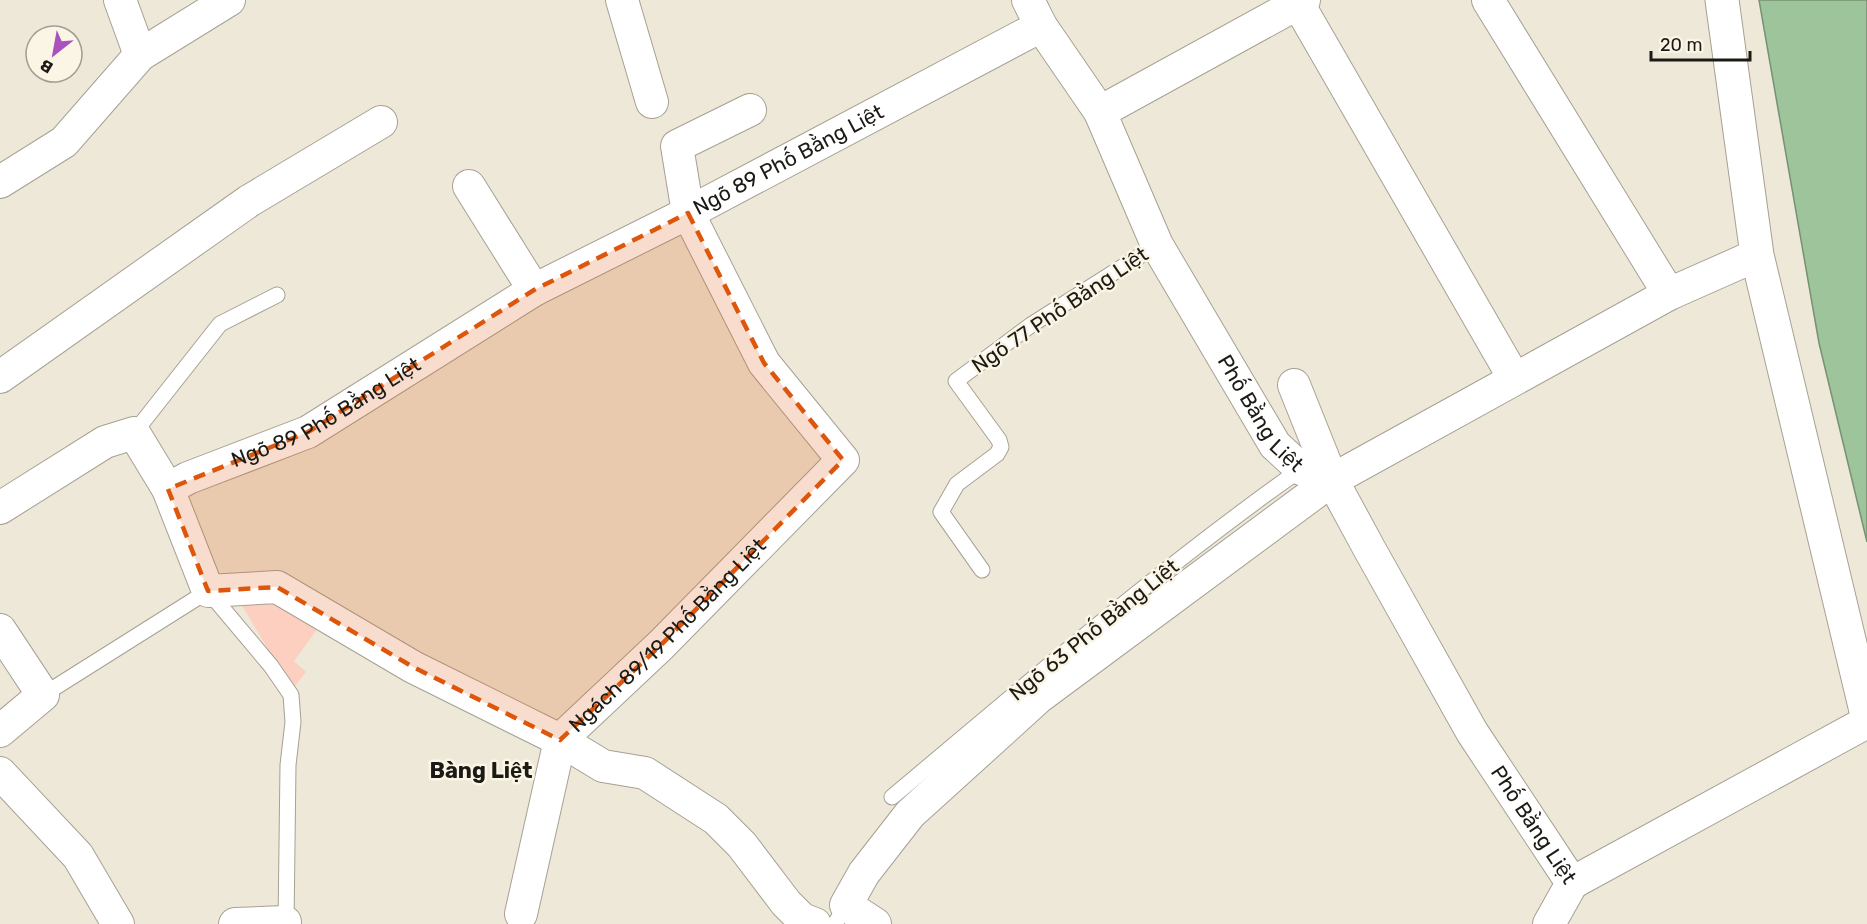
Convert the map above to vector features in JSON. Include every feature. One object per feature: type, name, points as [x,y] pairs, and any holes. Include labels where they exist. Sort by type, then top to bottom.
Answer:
[{"type":"street","points":[[120,0],[140,55]]},
{"type":"street","points":[[0,182],[64,142],[140,55],[229,0]]},
{"type":"street","points":[[622,0],[652,102]]},
{"type":"street","points":[[1488,0],[1669,294]]},
{"type":"street","points":[[1722,0],[1757,255],[1867,715]]},
{"type":"street","points":[[1100,112],[1300,1],[1514,378]]},
{"type":"street","name":"Phố Bằng Liệt","points":[[1034,13],[1100,112],[1157,245],[1275,445],[1301,469],[1332,480],[1472,732],[1572,883],[1549,924]]},
{"type":"street","name":"Ngõ 89 Phố Bằng Liệt","points":[[168,489],[188,478],[308,432],[534,290],[688,213],[1034,13]]},
{"type":"street","points":[[688,213],[677,146],[750,110]]},
{"type":"street","points":[[0,377],[249,201],[381,122]]},
{"type":"street","points":[[469,186],[534,290]]},
{"type":"street","name":"Ngách 89/19 Phố Bằng Liệt","points":[[208,591],[277,587],[412,667],[560,740],[661,645],[843,459],[764,363],[688,213]]},
{"type":"street","points":[[876,924],[835,918],[864,873],[910,814],[1040,697],[1332,480],[1669,294],[1757,255]]},
{"type":"street","points":[[1294,385],[1332,480]]},
{"type":"street","points":[[0,508],[105,442],[134,433],[168,489],[208,591]]},
{"type":"street","points":[[0,630],[43,695],[0,731]]},
{"type":"street","points":[[1572,883],[1867,722]]},
{"type":"street","points":[[521,914],[560,740],[603,766],[645,773],[716,819],[741,845],[786,903],[802,919],[815,924]]},
{"type":"street","points":[[0,773],[78,856],[118,924]]},
{"type":"street","points":[[235,924],[286,923]]},
{"type":"lane","name":"Ngõ 77 Phố Bằng Liệt","points":[[982,570],[941,512],[957,484],[997,454],[1001,447],[999,440],[956,381],[1031,325],[1157,245]]},
{"type":"lane","points":[[134,433],[220,324],[277,295]]},
{"type":"lane","name":"Ngõ 63 Phố Bằng Liệt","points":[[892,797],[1075,644],[1231,518],[1301,469]]},
{"type":"lane","points":[[208,591],[271,666],[291,695],[293,722],[288,765],[286,923]]},
{"type":"lane","name":"Ngách 89/19 Phố Bằng Liệt","points":[[43,695],[208,591]]},
{"type":"highlighted area","points":[[688,213],[764,363],[843,460],[661,645],[560,740],[413,667],[277,587],[208,591],[168,489],[308,432],[534,290]]},
{"type":"shaded area","points":[[1759,0],[1867,0],[1867,542],[1819,343]]},
{"type":"shaded area","points":[[242,590],[321,624],[294,661],[306,672],[292,690],[237,597]]},
{"type":"district","name":"Bàng Liệt","points":[[481,770]]}]
